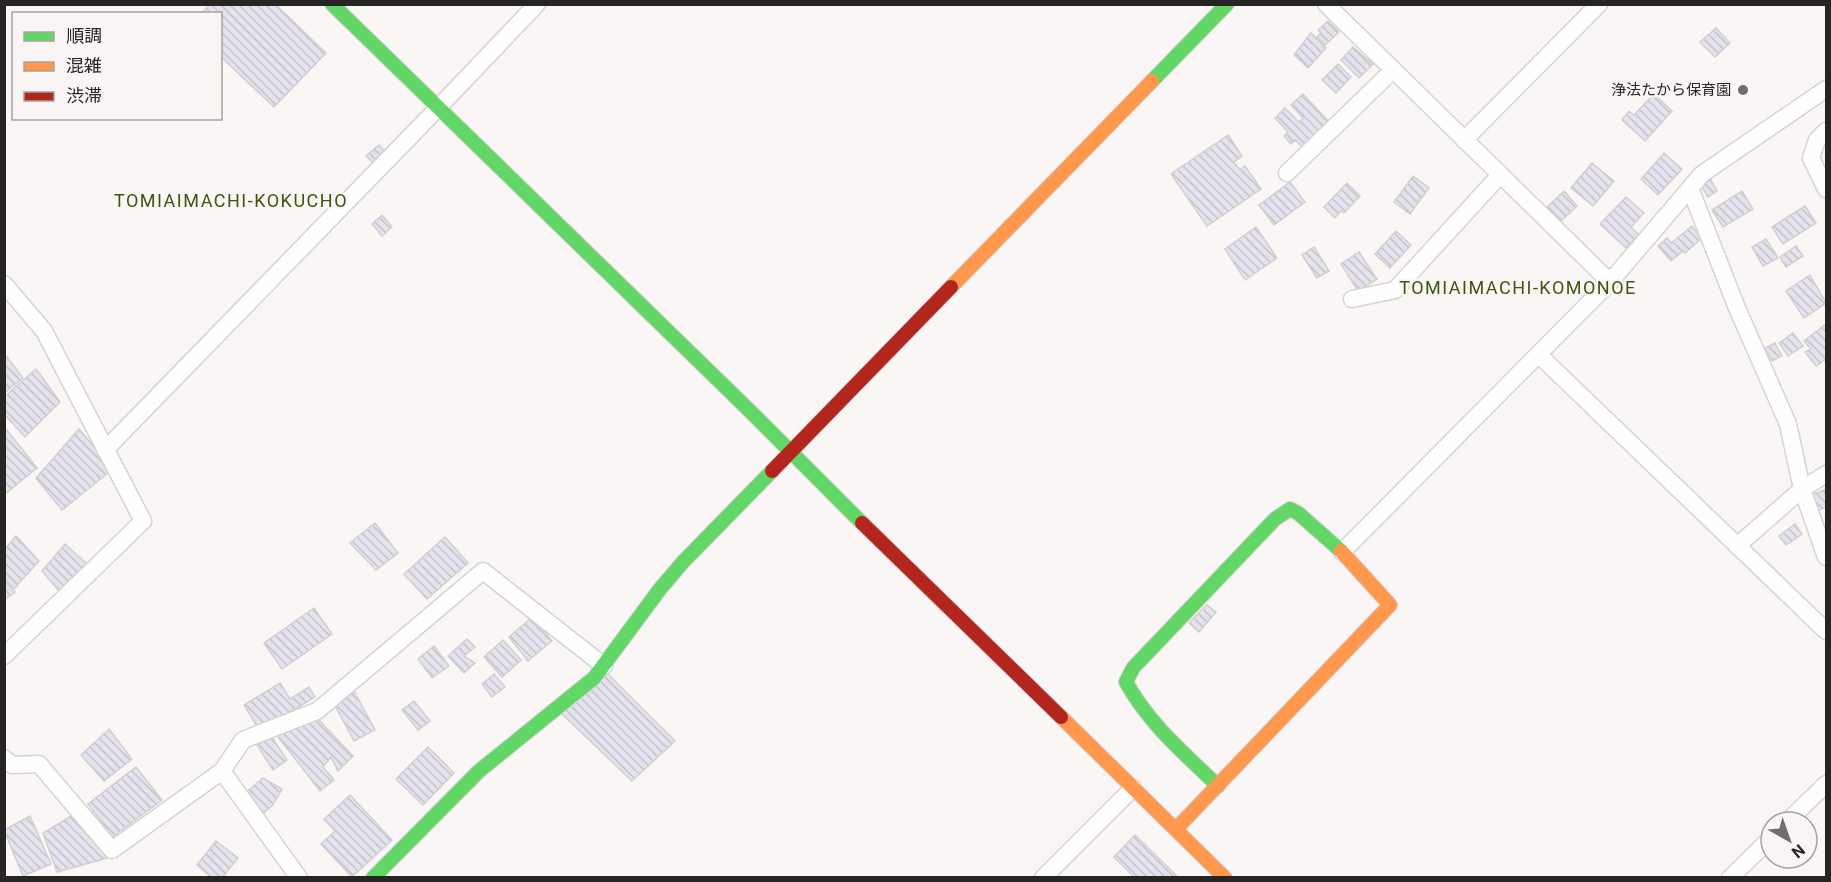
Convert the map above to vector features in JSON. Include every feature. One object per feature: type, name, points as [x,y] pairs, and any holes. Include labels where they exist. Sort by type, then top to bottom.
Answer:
[{"type":"street","points":[[332,4],[1225,878]]},
{"type":"street","points":[[105,450],[537,4]]},
{"type":"street","points":[[373,878],[479,771],[594,678],[660,589],[683,562],[1227,4]]},
{"type":"street","points":[[1326,4],[1610,282]]},
{"type":"street","points":[[1464,140],[1599,4]]},
{"type":"street","points":[[1287,173],[1393,70]]},
{"type":"street","points":[[1342,552],[1610,282],[1702,174],[1827,89]]},
{"type":"street","points":[[1827,130],[1817,140],[1811,158],[1827,189]]},
{"type":"street","points":[[1353,299],[1395,290],[1500,175]]},
{"type":"street","points":[[1690,188],[1737,308],[1788,424],[1802,489],[1827,556]]},
{"type":"street","points":[[4,284],[44,331],[143,520],[4,656]]},
{"type":"street","points":[[1539,355],[1827,632]]},
{"type":"street","points":[[1737,546],[1802,489],[1827,474]]},
{"type":"street","points":[[1176,829],[1218,786],[1390,605],[1342,552],[1298,513],[1290,509],[1283,512],[1133,668],[1126,682],[1134,698],[1155,724],[1218,786]]},
{"type":"street","points":[[4,758],[12,765],[39,764],[112,850],[222,771],[243,740],[317,711],[483,572],[604,666]]},
{"type":"street","points":[[222,771],[299,878]]},
{"type":"street","points":[[1800,810],[1827,784]]},
{"type":"street","points":[[1043,878],[1132,788]]},
{"type":"street","points":[[1730,878],[1759,850]]},
{"type":"building","points":[[210,4],[275,4],[326,53],[274,107],[222,58],[222,12],[203,12]]},
{"type":"building","points":[[1328,21],[1339,32],[1325,45],[1317,37],[1321,33],[1318,30]]},
{"type":"building","points":[[1716,28],[1730,43],[1715,57],[1700,42]]},
{"type":"building","points":[[1311,33],[1326,48],[1308,68],[1294,55]]},
{"type":"building","points":[[1353,47],[1373,64],[1359,78],[1341,60]]},
{"type":"building","points":[[1338,64],[1351,77],[1336,93],[1322,80]]},
{"type":"building","points":[[1303,94],[1330,123],[1303,148],[1295,140],[1291,144],[1284,136],[1288,132],[1275,118],[1285,108],[1299,122],[1303,118],[1291,105]]},
{"type":"building","points":[[1654,94],[1672,111],[1645,141],[1622,120],[1629,111],[1634,115]]},
{"type":"building","points":[[1228,135],[1242,156],[1234,162],[1240,170],[1245,166],[1261,189],[1207,226],[1171,174]]},
{"type":"building","points":[[379,145],[385,152],[373,163],[366,156]]},
{"type":"building","points":[[1664,153],[1682,169],[1658,195],[1641,179]]},
{"type":"building","points":[[1592,163],[1614,181],[1593,206],[1571,188]]},
{"type":"building","points":[[1413,176],[1429,188],[1410,214],[1394,202]]},
{"type":"building","points":[[1710,178],[1717,191],[1708,197],[1700,184]]},
{"type":"building","points":[[1290,182],[1305,202],[1274,225],[1259,205]]},
{"type":"building","points":[[1347,183],[1360,196],[1344,213],[1341,211],[1335,218],[1324,207]]},
{"type":"building","points":[[1564,191],[1577,206],[1560,222],[1546,208]]},
{"type":"building","points":[[1742,191],[1753,209],[1723,227],[1712,210]]},
{"type":"building","points":[[1626,197],[1644,213],[1631,227],[1639,235],[1626,248],[1600,224]]},
{"type":"building","points":[[1805,206],[1816,223],[1783,244],[1772,227]]},
{"type":"building","points":[[382,215],[392,227],[382,236],[372,224]]},
{"type":"building","points":[[1692,226],[1702,238],[1685,253],[1683,251],[1671,261],[1658,246],[1667,238],[1671,243]]},
{"type":"building","points":[[1256,227],[1277,258],[1245,280],[1225,249]]},
{"type":"building","points":[[1396,231],[1411,245],[1390,268],[1375,254]]},
{"type":"building","points":[[1766,239],[1778,258],[1763,266],[1752,247]]},
{"type":"building","points":[[1796,246],[1803,256],[1786,267],[1780,257]]},
{"type":"building","points":[[1314,247],[1329,271],[1317,278],[1302,255]]},
{"type":"building","points":[[1359,252],[1377,279],[1358,291],[1341,264]]},
{"type":"building","points":[[1810,275],[1826,303],[1804,318],[1786,291]]},
{"type":"building","points":[[1826,324],[1826,359],[1816,366],[1805,352],[1811,349],[1804,341]]},
{"type":"building","points":[[1793,333],[1803,346],[1788,356],[1779,343]]},
{"type":"building","points":[[1775,343],[1782,356],[1772,361],[1765,348]]},
{"type":"building","points":[[4,353],[23,378],[4,393]]},
{"type":"building","points":[[36,369],[60,402],[25,437],[4,414],[4,397]]},
{"type":"building","points":[[6,429],[37,468],[4,495],[4,430]]},
{"type":"building","points":[[79,429],[113,469],[62,510],[36,478]]},
{"type":"building","points":[[1826,489],[1826,507],[1815,512],[1808,497]]},
{"type":"building","points":[[375,523],[398,553],[376,570],[350,543]]},
{"type":"building","points":[[1795,524],[1802,534],[1786,545],[1779,536]]},
{"type":"building","points":[[16,536],[39,561],[14,589],[4,578],[4,550]]},
{"type":"building","points":[[445,537],[468,563],[427,599],[404,574]]},
{"type":"building","points":[[65,544],[89,566],[59,591],[42,571]]},
{"type":"building","points":[[4,579],[15,592],[4,600]]},
{"type":"building","points":[[1207,605],[1216,612],[1199,632],[1189,623]]},
{"type":"building","points":[[314,608],[332,634],[282,669],[264,643]]},
{"type":"building","points":[[532,617],[552,641],[528,661],[509,637]]},
{"type":"building","points":[[467,639],[475,647],[464,656],[475,663],[464,673],[448,656]]},
{"type":"building","points":[[503,640],[521,660],[502,677],[484,657]]},
{"type":"building","points":[[434,646],[449,666],[432,678],[418,659]]},
{"type":"building","points":[[607,673],[675,741],[632,781],[561,713]]},
{"type":"building","points":[[494,674],[505,687],[492,697],[482,684]]},
{"type":"building","points":[[280,683],[290,699],[309,687],[315,697],[260,731],[244,705]]},
{"type":"building","points":[[353,689],[375,730],[354,741],[332,700]]},
{"type":"building","points":[[414,701],[430,721],[418,730],[402,710]]},
{"type":"building","points":[[315,716],[353,756],[338,771],[331,757],[323,767],[334,780],[320,791],[275,733]]},
{"type":"building","points":[[109,729],[132,759],[104,781],[81,755]]},
{"type":"building","points":[[271,736],[287,760],[273,770],[257,745]]},
{"type":"building","points":[[428,747],[454,773],[423,805],[396,779]]},
{"type":"building","points":[[136,767],[162,800],[112,837],[88,804]]},
{"type":"building","points":[[263,778],[282,789],[273,805],[261,815],[244,794]]},
{"type":"building","points":[[350,795],[392,840],[352,877],[321,844],[335,831],[324,819]]},
{"type":"building","points":[[73,815],[107,858],[57,872],[43,833]]},
{"type":"building","points":[[30,816],[51,864],[23,876],[4,830]]},
{"type":"building","points":[[1135,835],[1179,878],[1135,878],[1114,857]]},
{"type":"building","points":[[216,841],[238,858],[222,878],[212,878],[197,865]]},
{"type":"traffic: fast","points":[[332,4],[862,523]]},
{"type":"traffic: fast","points":[[1152,81],[1227,4]]},
{"type":"traffic: fast","points":[[373,878],[479,771],[594,678],[660,589],[683,562],[772,471]]},
{"type":"traffic: fast","points":[[1218,786],[1156,725],[1145,711],[1126,682],[1133,668],[1275,519],[1290,509],[1298,513],[1341,551]]},
{"type":"traffic: slow","points":[[951,287],[1152,81]]},
{"type":"traffic: slow","points":[[1176,829],[1390,605],[1341,551]]},
{"type":"traffic: slow","points":[[1061,717],[1225,878]]},
{"type":"traffic: jam","points":[[772,471],[951,287]]},
{"type":"traffic: jam","points":[[862,523],[1061,717]]},
{"type":"place","name":"浄法たから保育園","points":[[1743,90]]},
{"type":"district","name":"TOMIAIMACHI-KOKUCHO","points":[[231,201]]},
{"type":"district","name":"TOMIAIMACHI-KOMONOE","points":[[1518,288]]}]
